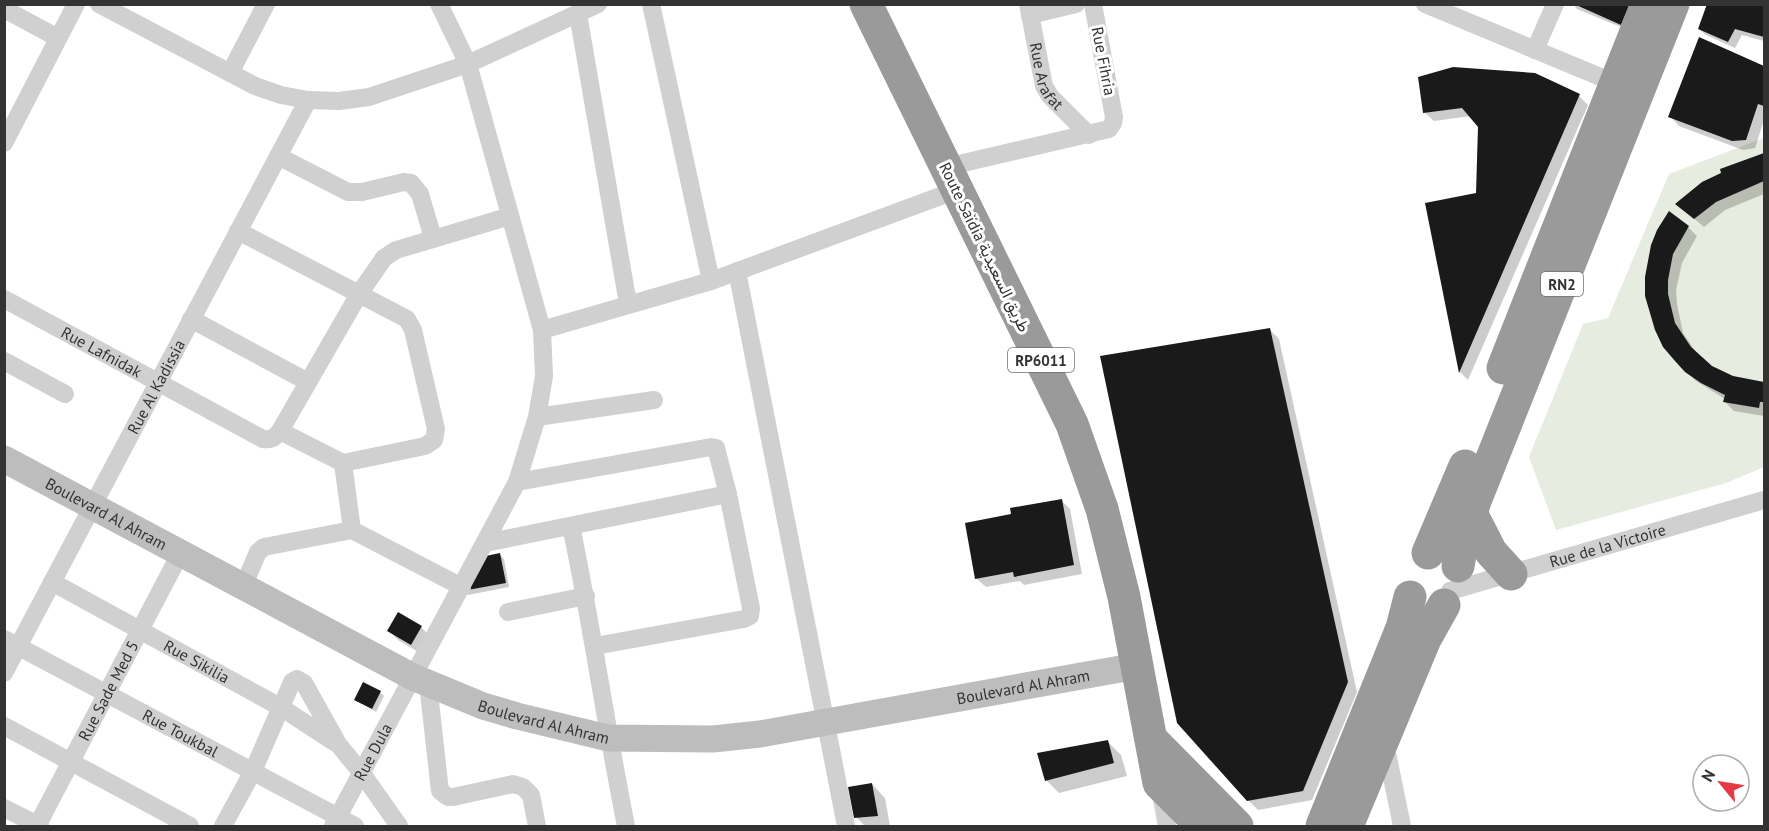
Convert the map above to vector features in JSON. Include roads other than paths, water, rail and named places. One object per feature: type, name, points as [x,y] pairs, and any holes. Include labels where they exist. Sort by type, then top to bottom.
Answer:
[{"type":"highway","name":"Route Saïdia طريق السعيدية","points":[[866,4],[1064,406],[1083,452],[1102,509],[1124,597],[1159,783]]},
{"type":"highway","name":"RN2","points":[[1322,826],[1402,628],[1412,585],[1448,509],[1647,4]]},
{"type":"highway","name":"RN2","points":[[1347,826],[1425,639],[1451,587],[1471,513],[1673,4]]},
{"type":"highway","points":[[1471,513],[1487,546],[1510,574]]},
{"type":"highway","points":[[1410,597],[1412,603],[1421,611],[1434,612],[1451,587],[1454,554],[1438,548],[1428,553]]},
{"type":"highway","points":[[1151,740],[1237,826]]},
{"type":"highway","points":[[1159,783],[1202,826]]},
{"type":"street","points":[[4,143],[76,4]]},
{"type":"street","points":[[99,4],[255,86],[281,95],[308,100],[339,101],[369,97],[468,64],[598,4]]},
{"type":"street","points":[[230,73],[266,4]]},
{"type":"street","name":"Rue Dula","points":[[336,821],[361,772],[421,681],[462,587],[517,482],[537,417],[544,376],[542,330],[468,64],[439,4]]},
{"type":"street","points":[[651,4],[711,281]]},
{"type":"street","points":[[1029,10],[1076,4]]},
{"type":"street","name":"Rue Fihria","points":[[1089,135],[1109,129],[1114,117],[1094,4]]},
{"type":"street","points":[[1425,4],[1615,83]]},
{"type":"street","points":[[1535,50],[1555,4]]},
{"type":"street","points":[[4,9],[58,38]]},
{"type":"street","name":"Rue Arafat","points":[[1029,10],[1044,86],[1050,96],[1089,135]]},
{"type":"street","points":[[578,14],[628,304]]},
{"type":"street","name":"Rue Al Kadissia","points":[[4,673],[12,642],[52,582],[308,100]]},
{"type":"street","points":[[542,330],[711,281],[952,178],[1089,135]]},
{"type":"street","points":[[278,156],[348,192],[362,192],[404,182],[411,183],[420,194],[433,238]]},
{"type":"street","points":[[238,231],[359,294],[402,316],[410,325],[436,429],[434,440],[425,446],[343,463],[280,431],[359,294],[379,264],[389,253],[510,216]]},
{"type":"street","points":[[736,271],[846,826]]},
{"type":"street","name":"Rue Lafnidak","points":[[4,299],[263,440],[272,439],[280,431]]},
{"type":"street","points":[[191,319],[308,382]]},
{"type":"street","points":[[4,361],[65,394]]},
{"type":"street","points":[[537,417],[654,400]]},
{"type":"street","points":[[517,482],[711,447],[716,448],[718,452],[751,608],[750,616],[744,619],[595,646]]},
{"type":"street","name":"Boulevard Al Ahram","points":[[5,460],[421,681],[517,716],[608,738],[713,739],[760,734],[1137,666]]},
{"type":"street","points":[[343,463],[352,530]]},
{"type":"street","points":[[485,543],[728,494]]},
{"type":"street","name":"Rue de la Victoire","points":[[1451,587],[1510,574],[1764,500]]},
{"type":"street","points":[[571,526],[586,596],[608,738],[626,826]]},
{"type":"street","points":[[243,587],[255,558],[264,547],[352,530],[462,587]]},
{"type":"street","name":"Rue Sade Med 5","points":[[38,826],[180,554]]},
{"type":"street","name":"Rue Sikilia","points":[[52,582],[282,708],[338,744]]},
{"type":"street","points":[[508,612],[586,596]]},
{"type":"street","name":"Rue Toukbal","points":[[12,642],[253,771],[336,821],[355,826]]},
{"type":"street","points":[[223,826],[253,771],[292,682],[297,679],[301,680],[338,744],[399,826]]},
{"type":"street","points":[[421,681],[440,791],[448,797],[453,797],[513,784],[523,787],[531,795],[537,826]]},
{"type":"street","points":[[4,726],[190,826]]},
{"type":"street","points":[[1384,740],[1402,826]]},
{"type":"street","points":[[1159,783],[1167,826]]},
{"type":"street","points":[[4,808],[38,826]]}]
